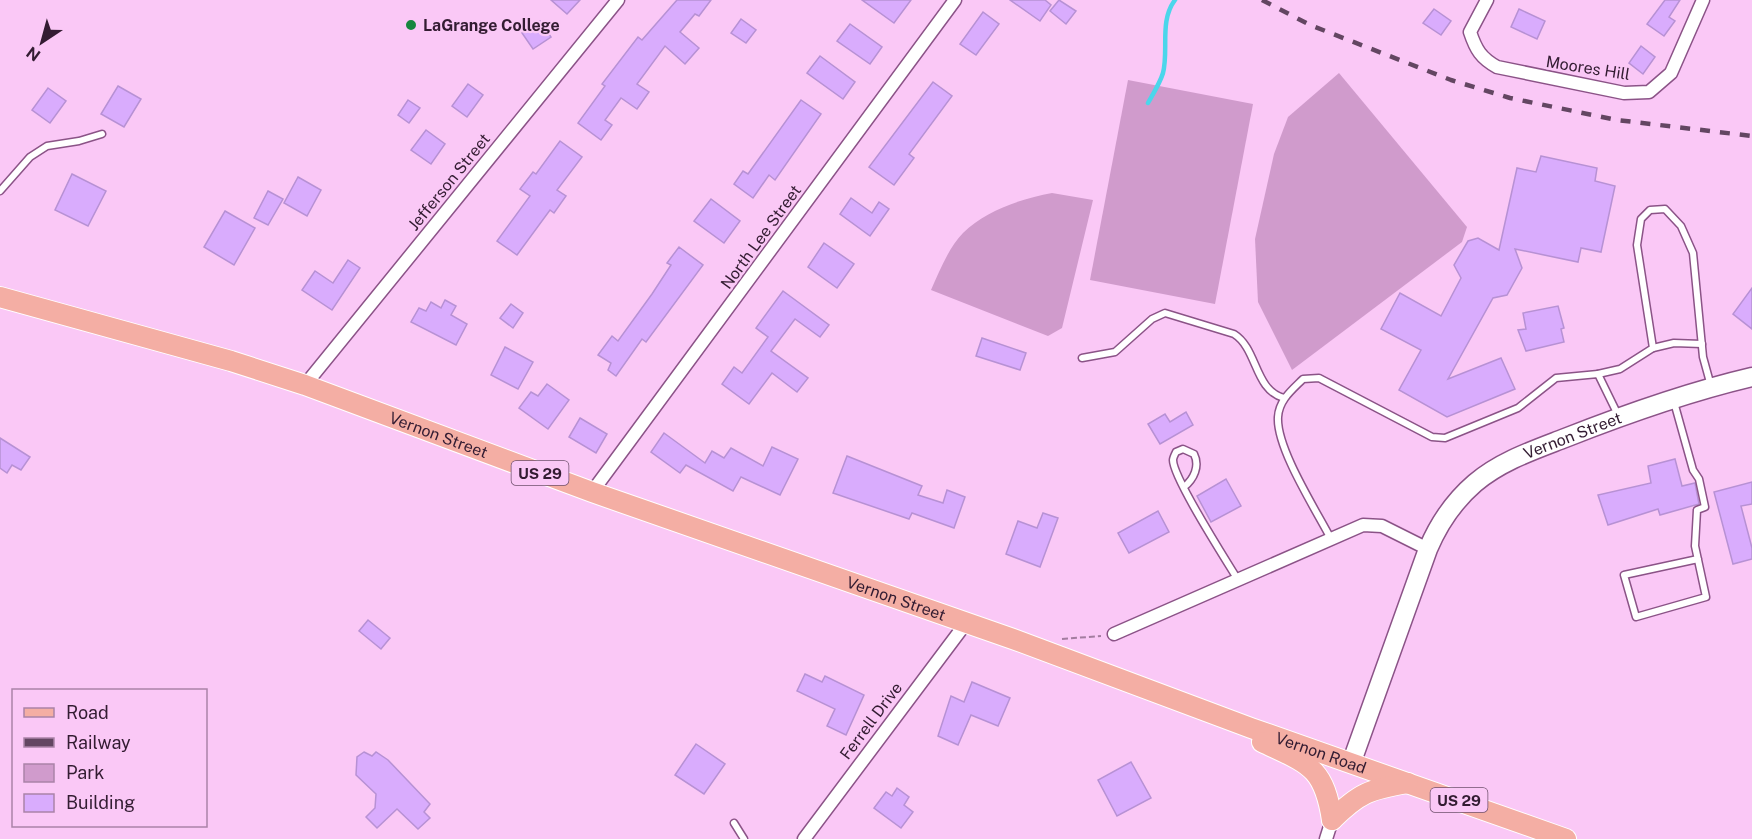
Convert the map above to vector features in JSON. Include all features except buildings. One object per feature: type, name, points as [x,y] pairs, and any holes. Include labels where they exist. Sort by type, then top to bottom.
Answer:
[{"type":"main road","name":"Vernon Street","points":[[0,297],[231,361],[305,385],[592,492],[1076,662]]},
{"type":"main road","name":"Vernon Road","points":[[1076,662],[1566,839]]},
{"type":"main road","points":[[1216,714],[1257,740],[1304,762],[1319,775],[1328,795],[1329,830]]},
{"type":"main road","points":[[1329,830],[1352,800],[1369,792],[1411,783]]},
{"type":"street","name":"Jefferson Street","points":[[305,385],[618,0]]},
{"type":"street","name":"North Lee Street","points":[[592,492],[955,0]]},
{"type":"street","name":"Moores Hill","points":[[1487,0],[1470,32],[1476,51],[1485,60],[1497,67],[1624,93],[1649,92],[1671,73],[1703,0]]},
{"type":"street","name":"Vernon Street","points":[[1352,761],[1428,549],[1451,507],[1491,471],[1541,447],[1619,417],[1712,387],[1752,377]]},
{"type":"street","points":[[1114,634],[1362,525],[1382,526],[1428,549]]},
{"type":"street","name":"Ferrell Drive","points":[[804,839],[966,623]]},
{"type":"lane","points":[[0,191],[30,157],[47,146],[79,141],[102,134]]},
{"type":"lane","points":[[1653,348],[1637,245],[1641,219],[1650,210],[1665,209],[1681,226],[1693,253],[1703,357],[1712,387]]},
{"type":"lane","points":[[1082,358],[1115,352],[1152,319],[1165,313],[1177,315],[1234,334],[1242,339],[1266,387],[1274,395],[1284,398]]},
{"type":"lane","points":[[1331,539],[1285,451],[1278,417],[1284,398],[1303,379],[1319,378],[1432,437],[1446,438],[1518,408],[1556,378],[1598,374],[1620,369],[1653,348],[1674,343],[1702,344]]},
{"type":"lane","points":[[1598,374],[1619,417]]},
{"type":"lane","points":[[1674,399],[1693,471],[1699,479],[1705,507],[1697,510],[1695,546],[1707,597],[1636,617],[1624,575],[1698,559]]},
{"type":"lane","points":[[1184,486],[1193,478],[1196,458],[1190,450],[1183,449],[1176,452],[1173,462],[1184,486],[1238,581]]},
{"type":"lane","points":[[734,823],[744,839]]},
{"type":"path","points":[[1053,639],[1083,639],[1114,634]]},
{"type":"green space","points":[[1339,73],[1467,227],[1462,242],[1292,370],[1258,302],[1255,239],[1274,154],[1288,117]]},
{"type":"green space","points":[[1128,80],[1253,104],[1215,304],[1090,280]]},
{"type":"green space","points":[[1052,193],[1093,200],[1062,328],[1048,336],[931,290],[953,245],[972,225],[1004,207]]},
{"type":"waterway","points":[[1148,103],[1163,73],[1167,17],[1175,0]]},
{"type":"railway","points":[[1262,0],[1310,25],[1451,80],[1510,98],[1617,120],[1752,136]]},
{"type":"place","name":"LaGrange College","points":[[411,25]]}]
